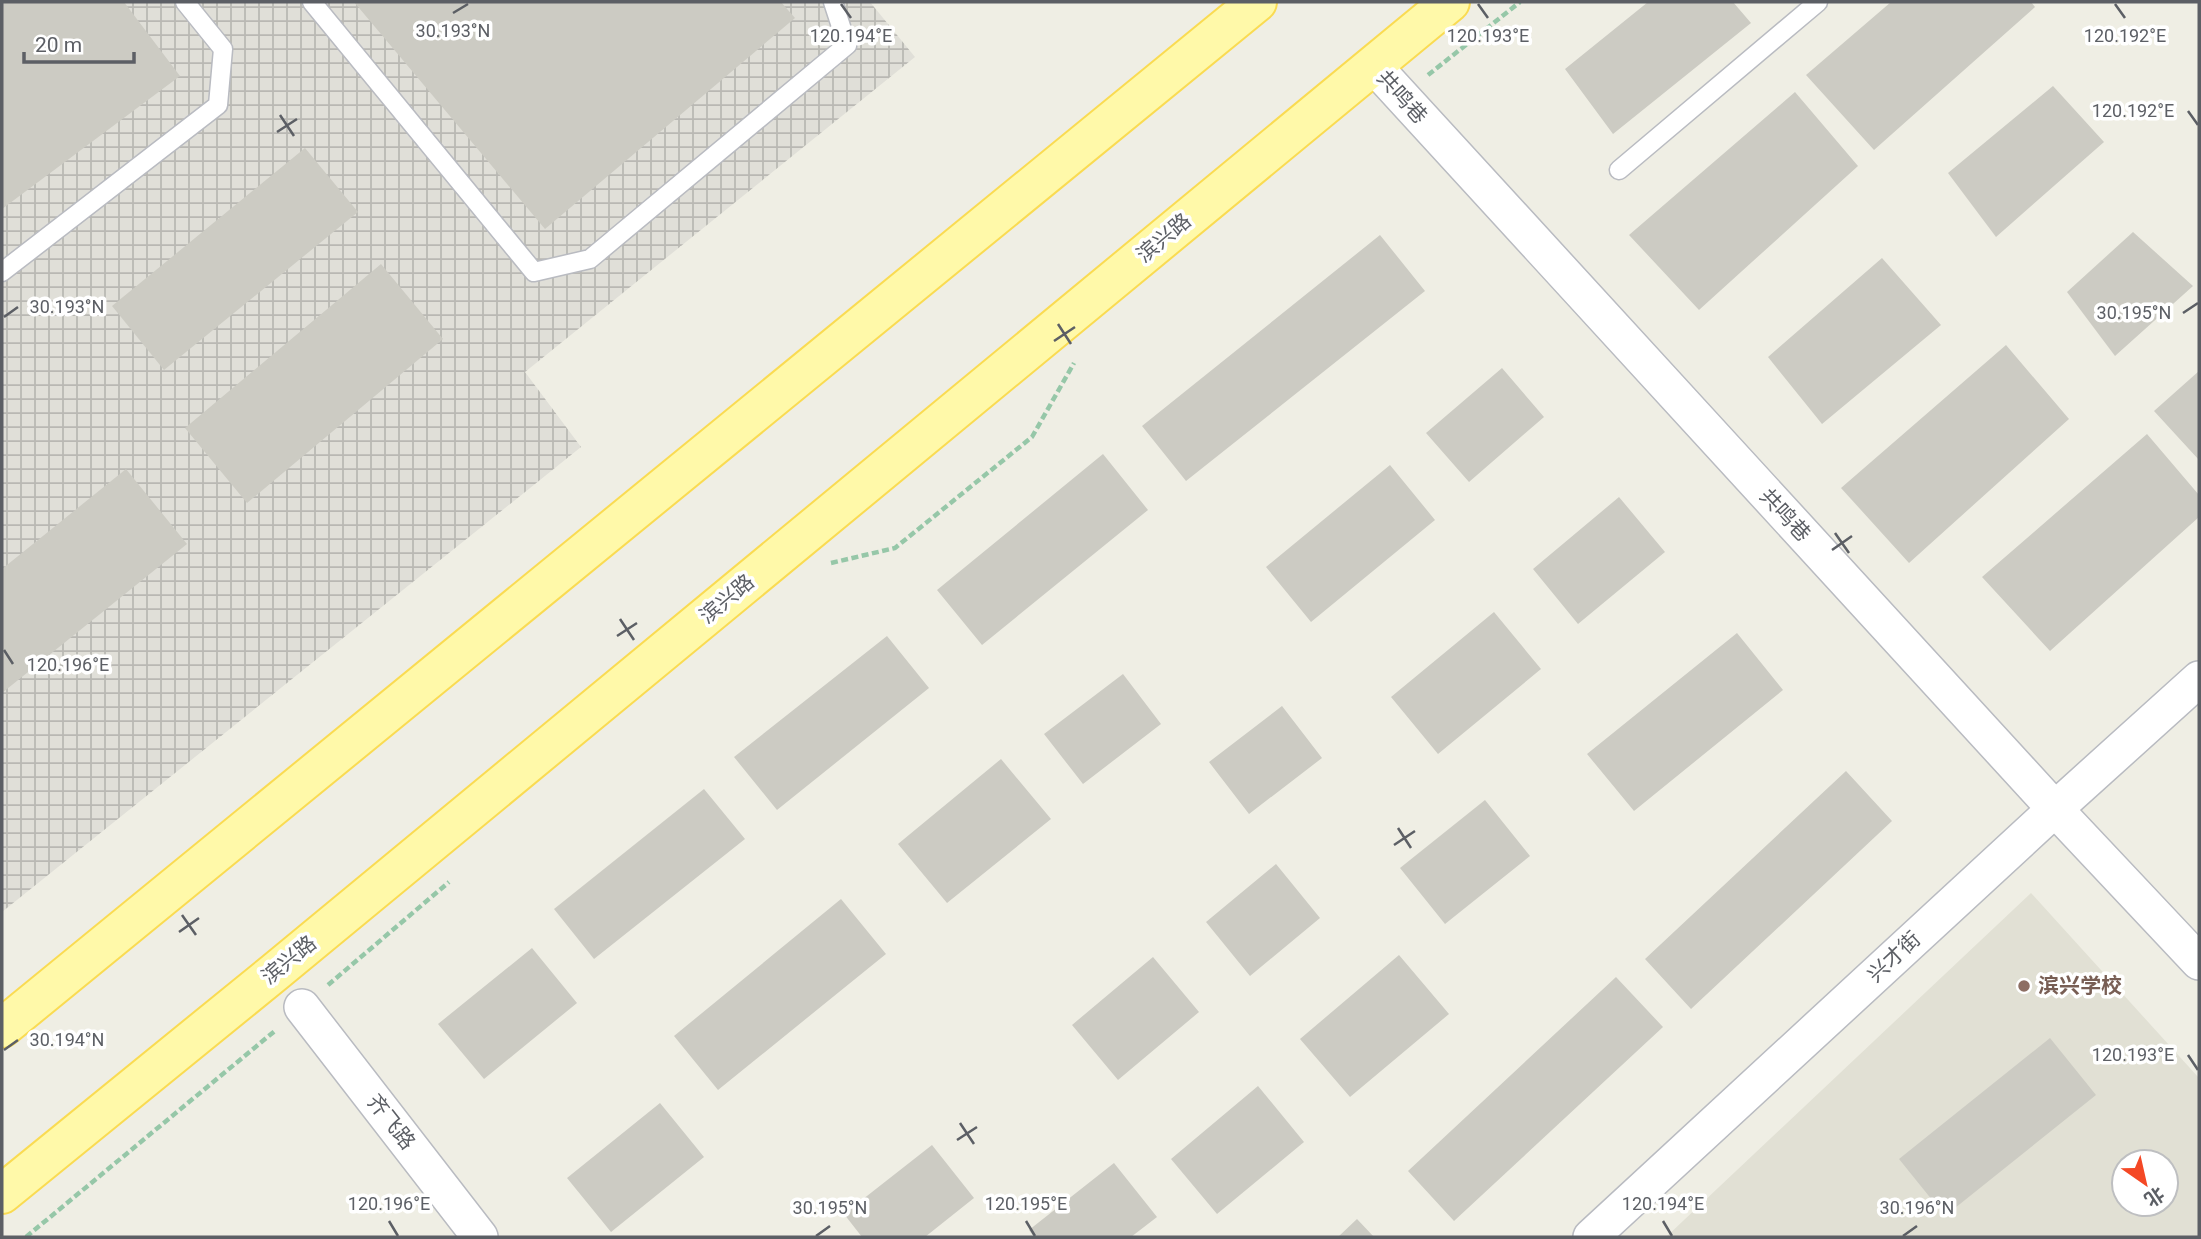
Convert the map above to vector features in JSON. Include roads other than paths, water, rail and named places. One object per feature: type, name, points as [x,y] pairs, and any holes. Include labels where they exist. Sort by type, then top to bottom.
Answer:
[{"type":"main road","points":[[2,1028],[1257,2]]},
{"type":"main road","name":"滨兴路","points":[[2,1194],[275,972],[1450,2]]},
{"type":"street","name":"共鸣巷","points":[[1373,65],[2055,809],[2199,962]]},
{"type":"street","name":"兴才街","points":[[1591,1237],[2199,678]]},
{"type":"street","name":"齐飞路","points":[[302,1007],[480,1237]]},
{"type":"lane","points":[[2,272],[218,105],[223,49],[185,2]]},
{"type":"lane","points":[[312,2],[534,271],[590,258],[847,45],[833,2]]},
{"type":"lane","points":[[1619,170],[1818,2]]},
{"type":"place","name":"滨兴学校","points":[[2024,986]]}]
